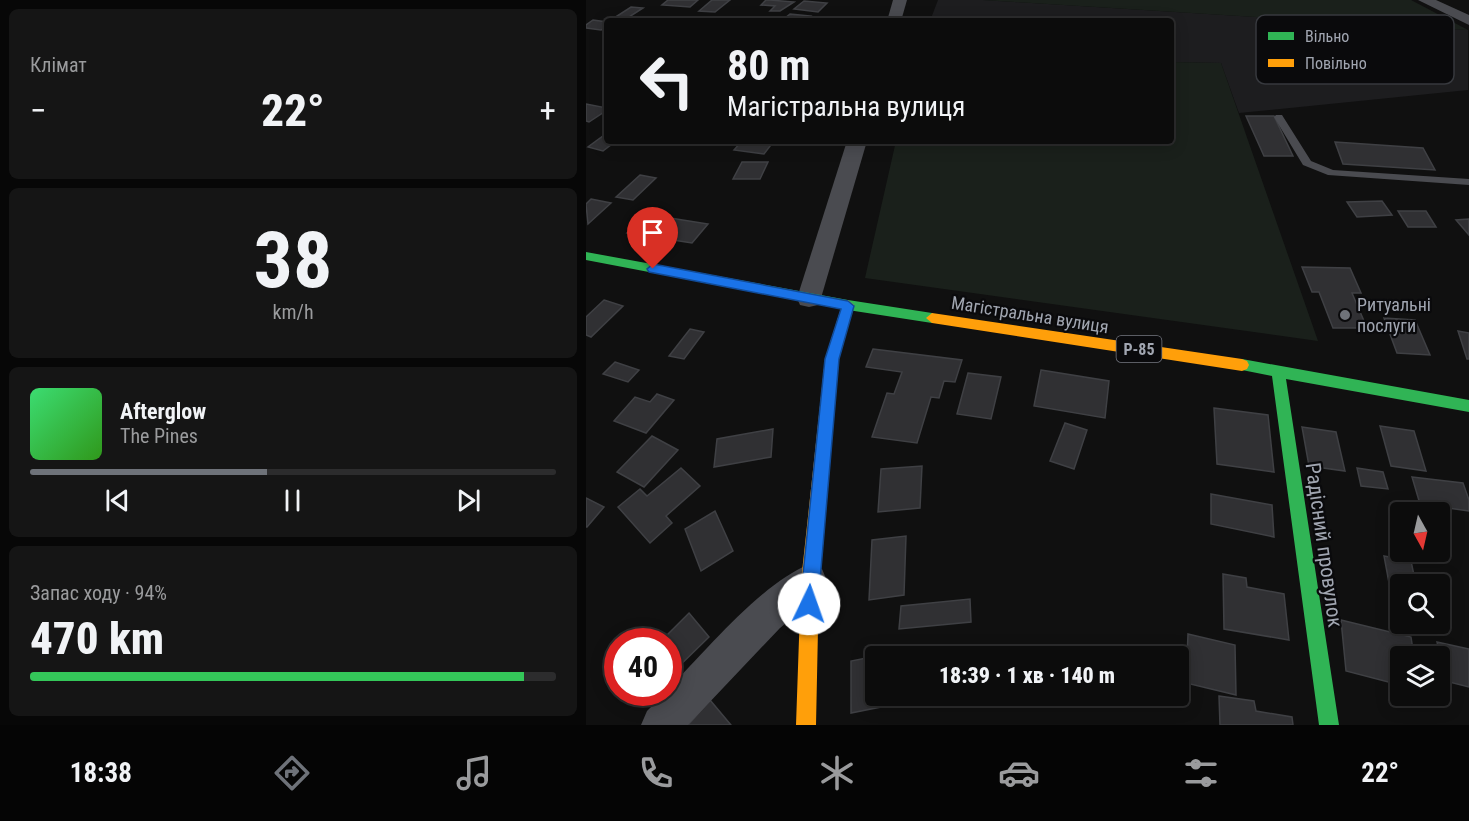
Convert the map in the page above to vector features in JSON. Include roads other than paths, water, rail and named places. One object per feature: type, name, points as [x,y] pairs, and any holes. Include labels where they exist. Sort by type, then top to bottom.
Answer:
[{"type":"main road","name":"Магістральна вулиця","points":[[586,256],[848,306],[1278,370],[1468,406]]},
{"type":"main road","points":[[806,725],[810,581],[832,359],[848,306]]},
{"type":"main road","name":"Радісний провулок","points":[[1278,370],[1329,725]]},
{"type":"street","points":[[895,18],[900,0]]},
{"type":"street","points":[[1424,0],[1468,21]]},
{"type":"street","points":[[809,298],[856,144]]},
{"type":"street","points":[[661,725],[767,615],[810,581]]},
{"type":"lane","points":[[1279,117],[1307,163],[1332,173],[1468,182]]},
{"type":"place","name":"Ритуальні послуги","points":[[1345,315]]}]
